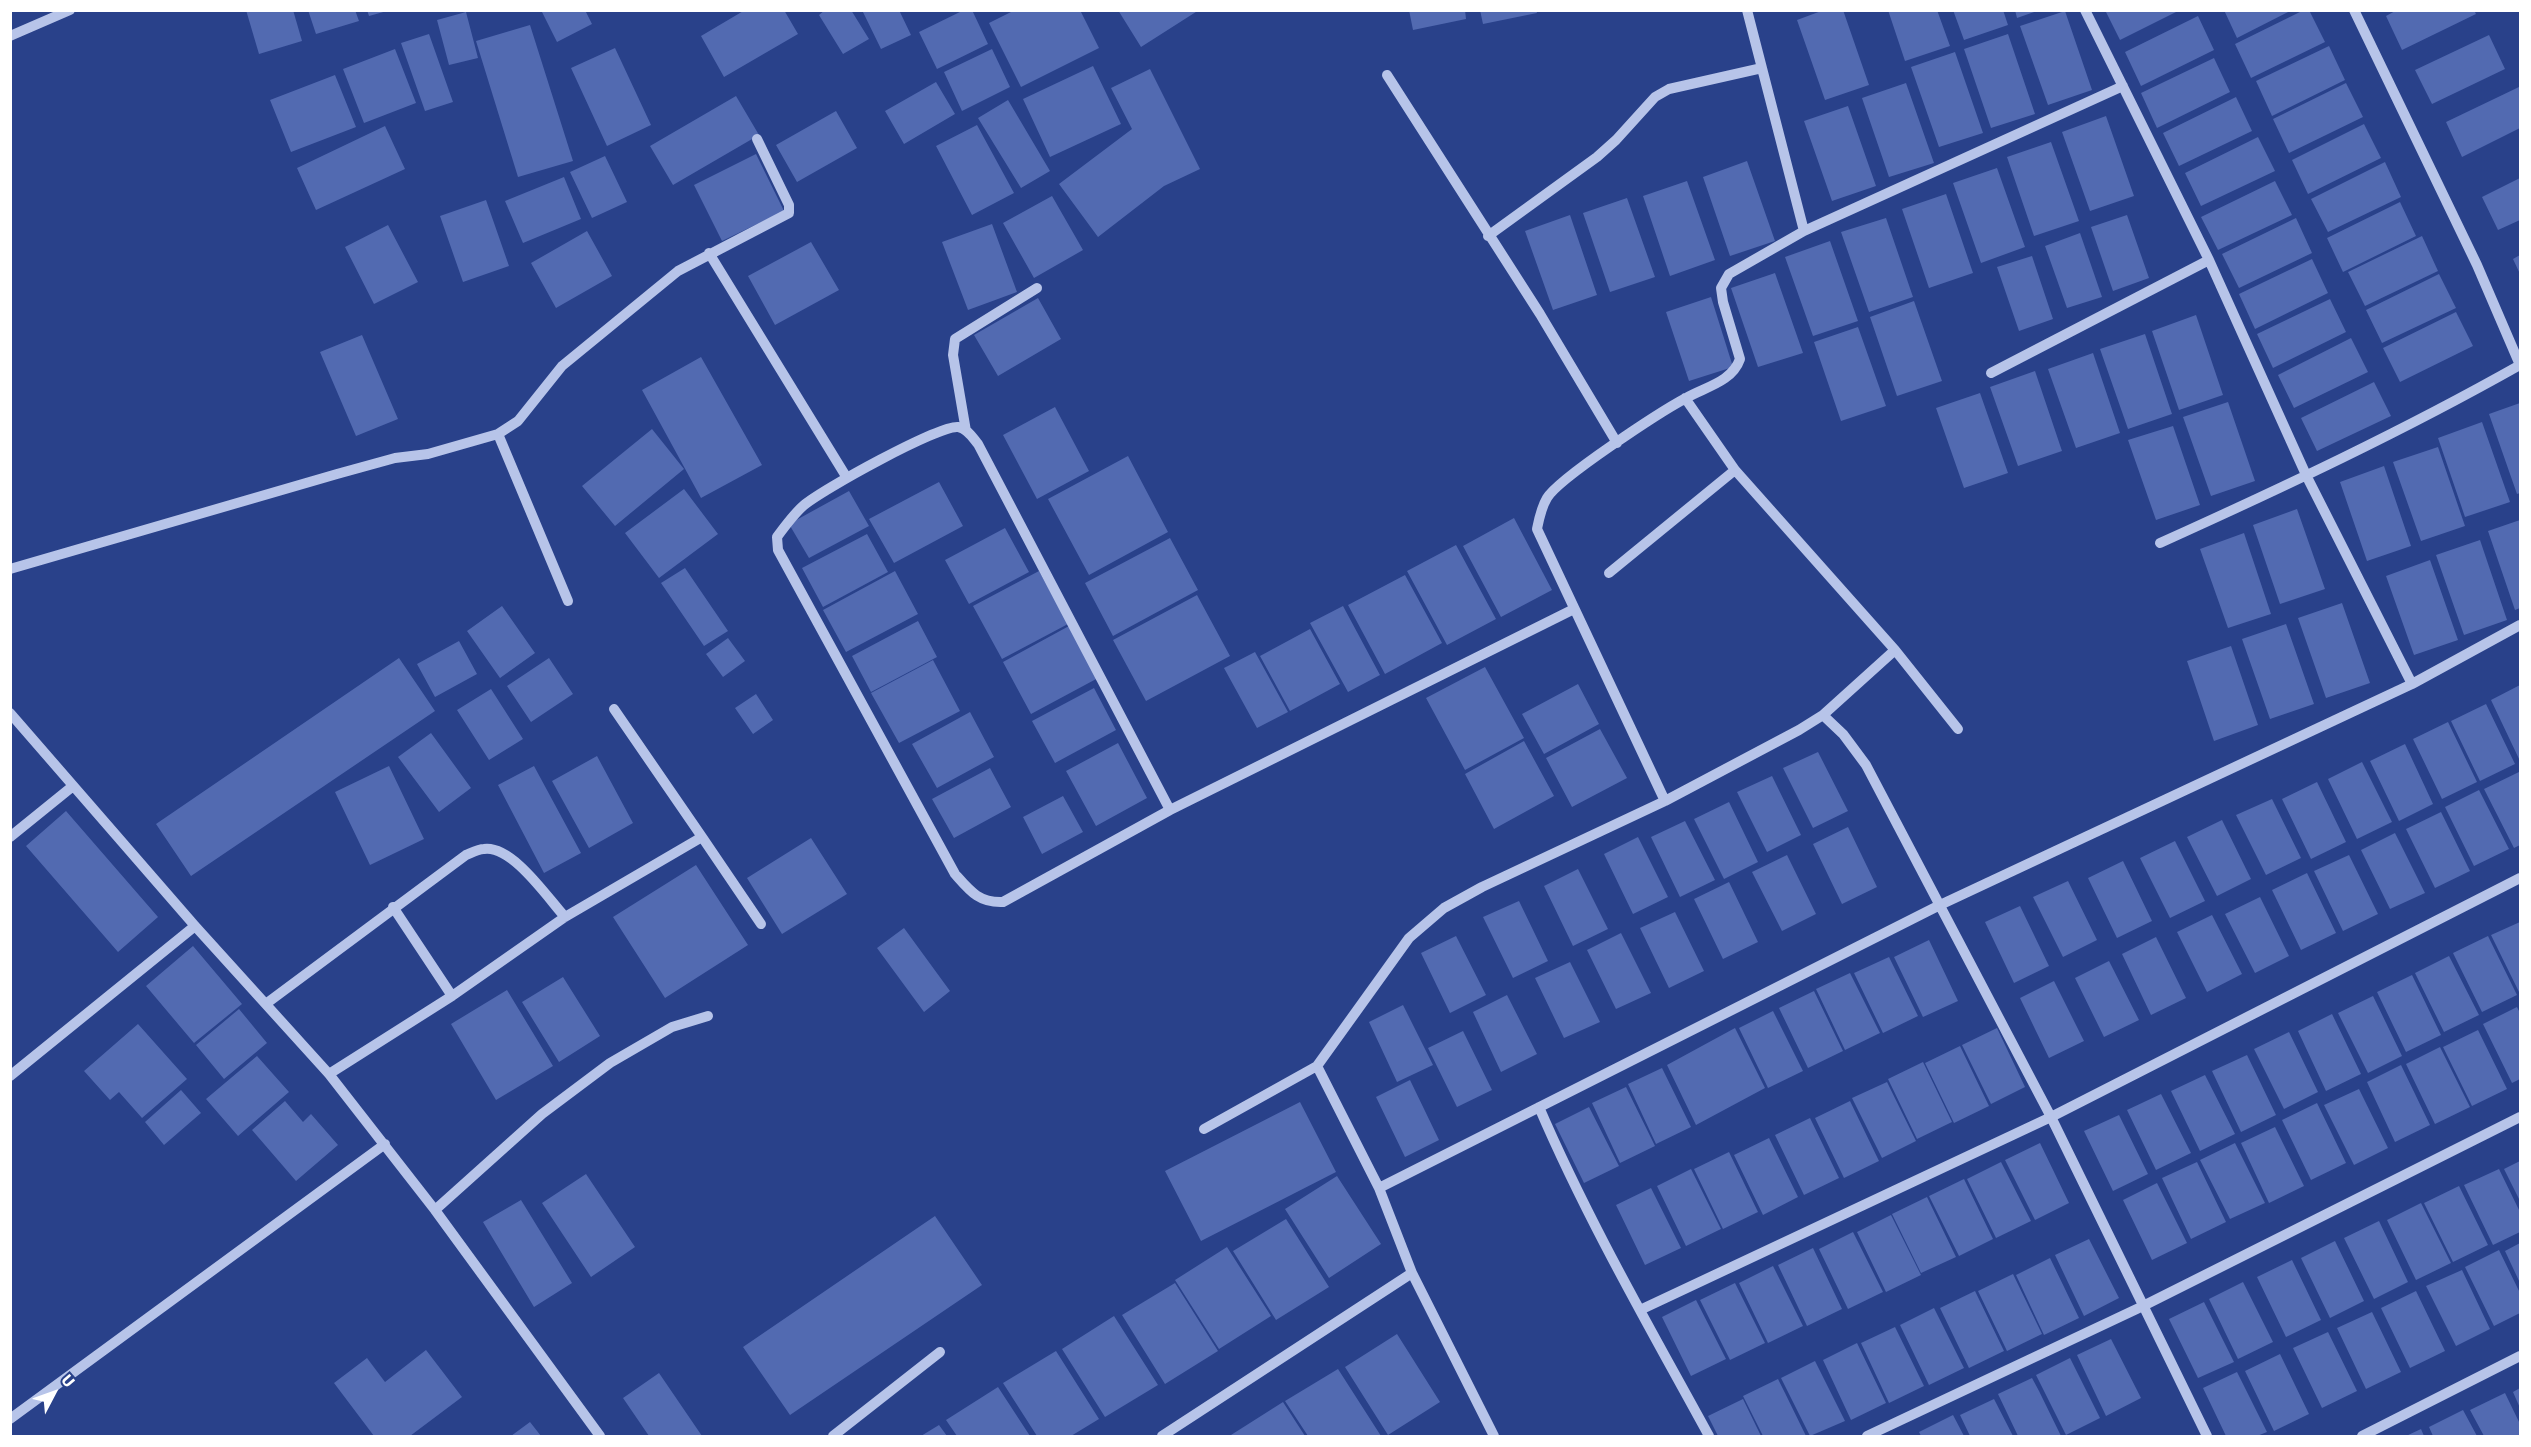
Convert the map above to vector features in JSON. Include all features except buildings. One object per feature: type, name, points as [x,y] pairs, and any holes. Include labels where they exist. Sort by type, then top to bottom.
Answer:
[{"type":"street","points":[[10,36],[70,10]]},
{"type":"street","points":[[2085,10],[2209,260],[2307,477],[2412,684]]},
{"type":"street","points":[[2160,543],[2307,477],[2463,399],[2520,365],[2477,265],[2354,10]]},
{"type":"street","points":[[1750,11],[1762,68],[1804,231]]},
{"type":"street","points":[[1488,236],[1598,157],[1617,140],[1655,97],[1669,89],[1762,68]]},
{"type":"street","points":[[1388,75],[1488,236],[1540,314],[1617,443]]},
{"type":"street","points":[[1665,801],[1537,529],[1548,496],[1617,443],[1685,398],[1728,378],[1737,367],[1740,359],[1721,288],[1729,274],[1804,231],[2123,86]]},
{"type":"street","points":[[10,569],[337,474],[395,458],[428,454],[498,434],[518,421],[562,366],[678,271],[789,213],[789,205],[757,139]]},
{"type":"street","points":[[709,254],[847,478]]},
{"type":"street","points":[[1991,373],[2209,260]]},
{"type":"street","points":[[966,430],[952,356],[955,339],[1037,288]]},
{"type":"street","points":[[1685,398],[1735,470],[1895,650],[1958,729]]},
{"type":"street","points":[[1170,810],[978,444],[966,430],[958,427],[939,431],[847,478],[805,504],[787,523],[777,537],[778,550],[955,874],[968,889],[988,903],[1003,902],[1170,810],[1574,609]]},
{"type":"street","points":[[498,434],[568,601]]},
{"type":"street","points":[[1609,573],[1735,470]]},
{"type":"street","points":[[1379,1188],[1940,905],[2412,684],[2520,625]]},
{"type":"street","points":[[1204,1129],[1317,1066],[1409,938],[1444,908],[1482,887],[1665,801],[1799,730],[1823,715],[1895,650]]},
{"type":"street","points":[[614,709],[761,924]]},
{"type":"street","points":[[10,713],[195,926],[329,1074],[435,1210],[600,1437]]},
{"type":"street","points":[[1823,715],[1844,734],[1866,765],[2051,1117],[2141,1306],[2207,1437]]},
{"type":"street","points":[[10,837],[73,786]]},
{"type":"street","points":[[329,1074],[452,996],[565,917],[702,837]]},
{"type":"street","points":[[267,1003],[393,907],[466,855],[484,848],[500,850],[512,857],[565,917]]},
{"type":"street","points":[[1640,1310],[2051,1117],[2520,878]]},
{"type":"street","points":[[393,907],[452,996]]},
{"type":"street","points":[[10,1076],[195,926]]},
{"type":"street","points":[[435,1210],[542,1114],[610,1063],[672,1027],[708,1016]]},
{"type":"street","points":[[1317,1066],[1379,1188],[1412,1273],[1494,1437]]},
{"type":"street","points":[[1539,1107],[1565,1167],[1709,1437]]},
{"type":"street","points":[[1867,1437],[2141,1306],[2520,1117]]},
{"type":"street","points":[[10,1419],[385,1144]]},
{"type":"street","points":[[1162,1437],[1412,1273]]},
{"type":"street","points":[[833,1437],[940,1352]]},
{"type":"street","points":[[2362,1437],[2520,1356]]}]
